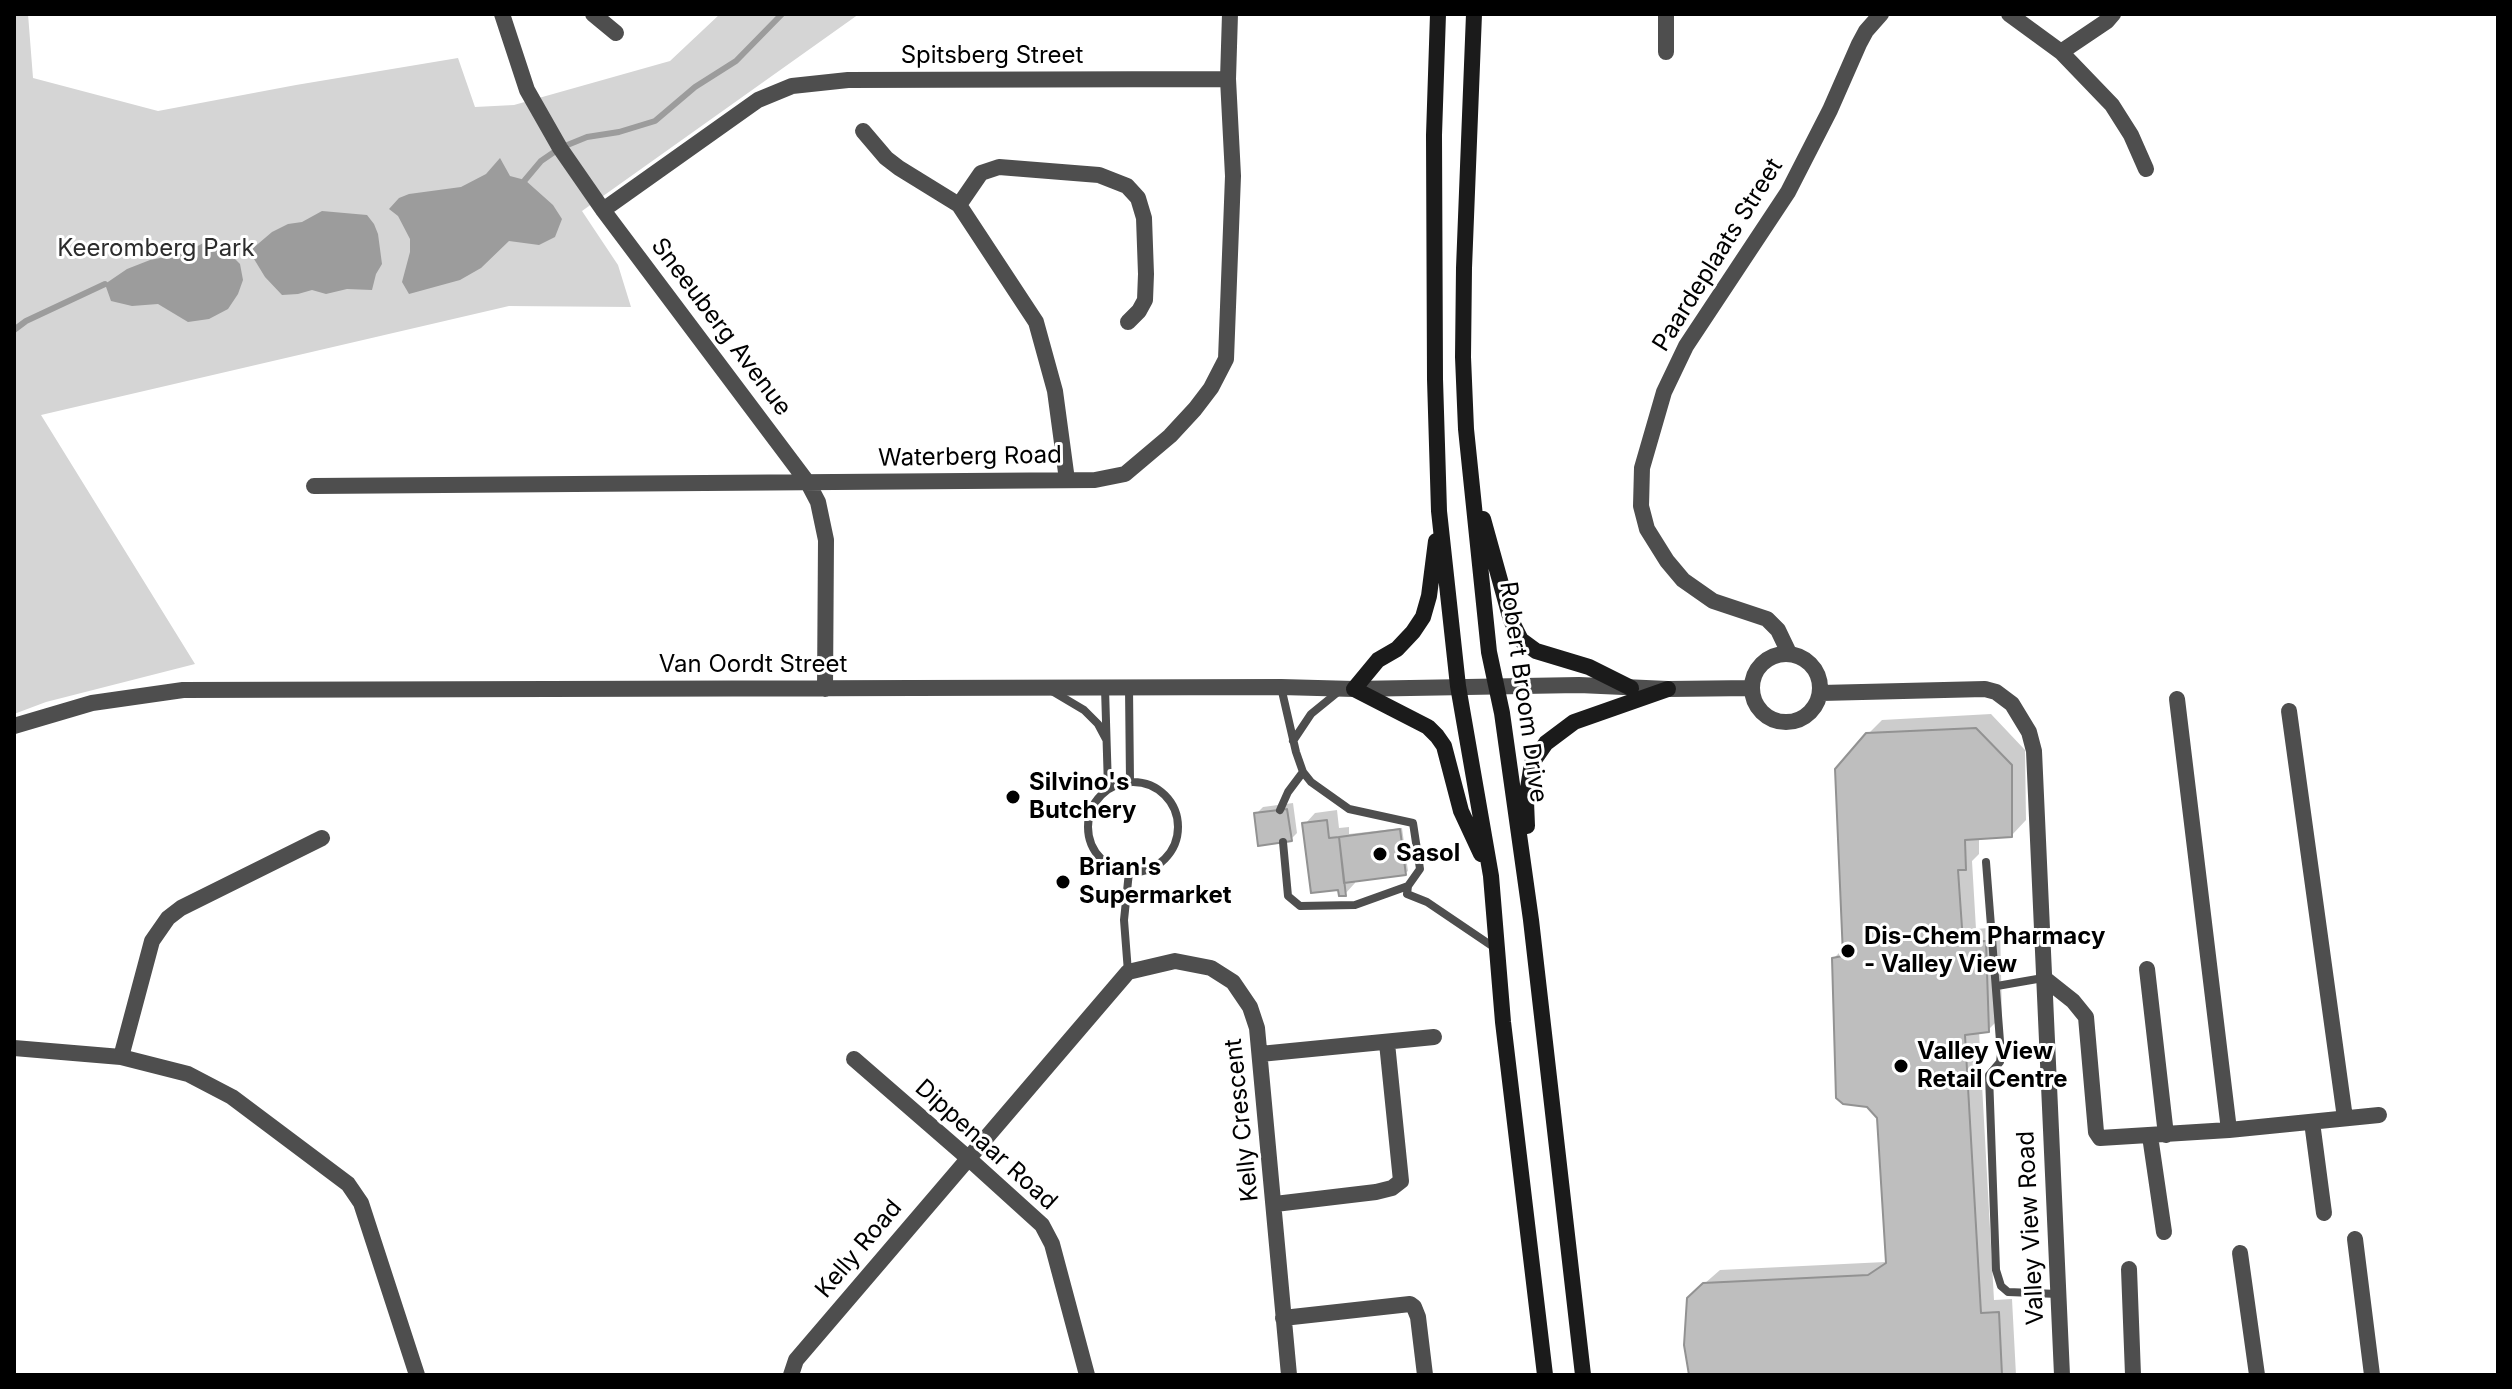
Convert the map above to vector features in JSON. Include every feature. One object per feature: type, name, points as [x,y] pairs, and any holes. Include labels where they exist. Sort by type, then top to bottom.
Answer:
[{"type":"street","name":"Sneeuberg Avenue","points":[[502,14],[527,90],[560,148],[808,483],[822,513],[826,540],[825,689]]},
{"type":"street","points":[[593,14],[616,33]]},
{"type":"street","name":"Waterberg Road","points":[[314,486],[1067,480],[1107,479],[1132,471],[1195,409],[1216,380],[1226,359],[1233,176],[1228,79],[1230,14]]},
{"type":"street","points":[[1438,14],[1434,135],[1439,511],[1458,686],[1491,876],[1496,948],[1545,1375]]},
{"type":"street","name":"Robert Broom Drive","points":[[1474,14],[1463,357],[1471,475],[1489,652],[1502,713],[1531,920],[1583,1375]]},
{"type":"street","points":[[1666,14],[1666,52]]},
{"type":"street","name":"Paardeplaats Street","points":[[1789,653],[1778,630],[1767,619],[1713,601],[1683,580],[1667,561],[1647,529],[1641,506],[1642,468],[1664,392],[1686,346],[1788,192],[1830,110],[1859,44],[1881,14]]},
{"type":"street","points":[[2009,14],[2061,52],[2112,105],[2131,135],[2146,169]]},
{"type":"street","points":[[2061,52],[2113,14]]},
{"type":"street","name":"Spitsberg Street","points":[[603,210],[758,100],[792,86],[848,80],[1228,79]]},
{"type":"street","points":[[863,131],[886,158],[920,183],[959,205],[1038,327],[1055,391],[1067,480]]},
{"type":"street","points":[[959,205],[981,173],[999,167],[1099,175],[1127,186],[1138,198],[1144,218],[1146,274],[1145,300],[1128,322]]},
{"type":"street","points":[[1471,475],[1511,620],[1521,640],[1536,651],[1589,667],[1631,688]]},
{"type":"street","points":[[1439,511],[1429,596],[1423,617],[1397,649],[1378,660],[1348,689],[1428,727],[1437,736],[1444,746],[1461,811],[1491,876]]},
{"type":"street","points":[[1789,653],[1800,656],[1816,671],[1821,693],[1810,713],[1789,722],[1767,717],[1753,699],[1752,688],[1759,666],[1777,654],[1789,653]]},
{"type":"street","points":[[1495,686],[1752,688]]},
{"type":"street","name":"Van Oordt Street","points":[[14,726],[92,703],[183,690],[1348,689],[1495,686]]},
{"type":"street","points":[[1531,920],[1526,801],[1532,763],[1546,743],[1574,722],[1668,689]]},
{"type":"street","name":"Valley View Road","points":[[1821,693],[1985,689],[1996,692],[2012,704],[2029,732],[2034,751],[2062,1375]]},
{"type":"street","points":[[2177,699],[2229,1130]]},
{"type":"street","points":[[2289,711],[2345,1118]]},
{"type":"street","points":[[121,1057],[152,941],[168,918],[181,908],[322,838]]},
{"type":"street","name":"Kelly Crescent","points":[[1128,972],[1175,961],[1202,964],[1225,976],[1239,989],[1250,1007],[1257,1028],[1260,1054],[1289,1375]]},
{"type":"street","points":[[2147,969],[2164,1232]]},
{"type":"street","points":[[968,1158],[1128,972]]},
{"type":"street","points":[[2044,978],[2079,1007],[2086,1017],[2097,1135],[2109,1140],[2379,1115]]},
{"type":"street","points":[[1260,1054],[1434,1037]]},
{"type":"street","points":[[1275,1204],[1376,1192],[1401,1182],[1387,1043]]},
{"type":"street","points":[[14,1048],[121,1057],[188,1074],[232,1097],[348,1184],[361,1203],[417,1375]]},
{"type":"street","name":"Dippenaar Road","points":[[854,1059],[1032,1214],[1048,1235],[1087,1375]]},
{"type":"street","points":[[2312,1122],[2324,1213]]},
{"type":"street","name":"Kelly Road","points":[[791,1375],[796,1360],[968,1158]]},
{"type":"street","points":[[2355,1239],[2372,1375]]},
{"type":"street","points":[[2240,1253],[2257,1375]]},
{"type":"street","points":[[2129,1269],[2133,1375]]},
{"type":"street","points":[[1283,1318],[1410,1304],[1417,1313],[1425,1375]]},
{"type":"lane","points":[[1281,687],[1303,772],[1327,795],[1349,809],[1413,823],[1420,869],[1408,886],[1355,905],[1300,906],[1288,896],[1283,842]]},
{"type":"lane","points":[[1047,688],[1084,710],[1107,739]]},
{"type":"lane","points":[[1105,688],[1108,788]]},
{"type":"lane","points":[[1129,688],[1130,781]]},
{"type":"lane","points":[[1293,741],[1311,714],[1348,689]]},
{"type":"lane","points":[[1280,810],[1288,792],[1303,772]]},
{"type":"lane","points":[[1130,781],[1151,785],[1163,793],[1172,804],[1178,832],[1167,857],[1143,871],[1129,872],[1103,861],[1094,851],[1087,824],[1090,810],[1108,788],[1130,781]]},
{"type":"lane","points":[[1986,862],[2001,1054],[2000,1062],[1989,1075],[1996,1270],[2001,1286],[2008,1292],[2058,1294]]},
{"type":"lane","points":[[1128,972],[1124,920],[1129,872]]},
{"type":"lane","points":[[1408,886],[1408,896],[1427,902],[1496,948]]},
{"type":"lane","points":[[1997,986],[2044,978]]},
{"type":"green space","name":"Keeromberg Park","points":[[14,14],[28,14],[33,78],[158,111],[458,58],[475,107],[514,105],[670,61],[720,14],[859,14],[582,211],[618,265],[631,307],[509,306],[41,415],[195,664],[46,702],[14,714]]},
{"type":"shaded area","points":[[500,158],[510,176],[525,180],[553,205],[562,219],[555,237],[539,245],[509,241],[481,268],[460,280],[409,294],[402,282],[410,239],[398,216],[389,209],[399,198],[409,194],[461,187],[486,174]]},
{"type":"shaded area","points":[[322,211],[367,215],[374,224],[382,264],[372,290],[347,289],[326,294],[312,290],[282,295],[265,277],[252,249],[272,232]]},
{"type":"shaded area","points":[[205,242],[218,242],[240,264],[243,280],[228,309],[209,319],[188,322],[158,304],[132,306],[111,301],[105,284],[127,269],[150,260],[185,253]]},
{"type":"building","name":"Valley View Retail Centre","points":[[1976,728],[2012,765],[2012,837],[1965,840],[1966,870],[1958,870],[1963,942],[1986,941],[1989,1032],[1965,1035],[1981,1313],[1999,1312],[2002,1375],[1689,1375],[1684,1345],[1687,1298],[1703,1283],[1868,1275],[1886,1263],[1877,1118],[1867,1107],[1843,1104],[1836,1098],[1832,958],[1843,956],[1835,769],[1866,733]]},
{"type":"building","points":[[1287,809],[1292,841],[1258,846],[1254,813]]},
{"type":"building","points":[[1327,820],[1329,838],[1339,837],[1346,896],[1339,896],[1338,890],[1311,893],[1302,823]]},
{"type":"building","points":[[1400,829],[1406,875],[1344,883],[1339,837]]},
{"type":"waterway","points":[[525,180],[541,161],[560,148],[587,137],[619,132],[655,121],[695,87],[736,61],[782,14]]},
{"type":"waterway","points":[[14,330],[26,321],[105,284]]},
{"type":"place","name":"Silvino's Butchery","points":[[1013,797]]},
{"type":"place","name":"Sasol","points":[[1380,854]]},
{"type":"place","name":"Brian's Supermarket","points":[[1063,882]]},
{"type":"place","name":"Dis-Chem Pharmacy - Valley View","points":[[1848,951]]},
{"type":"place","name":"Valley View Retail Centre","points":[[1901,1066]]}]
